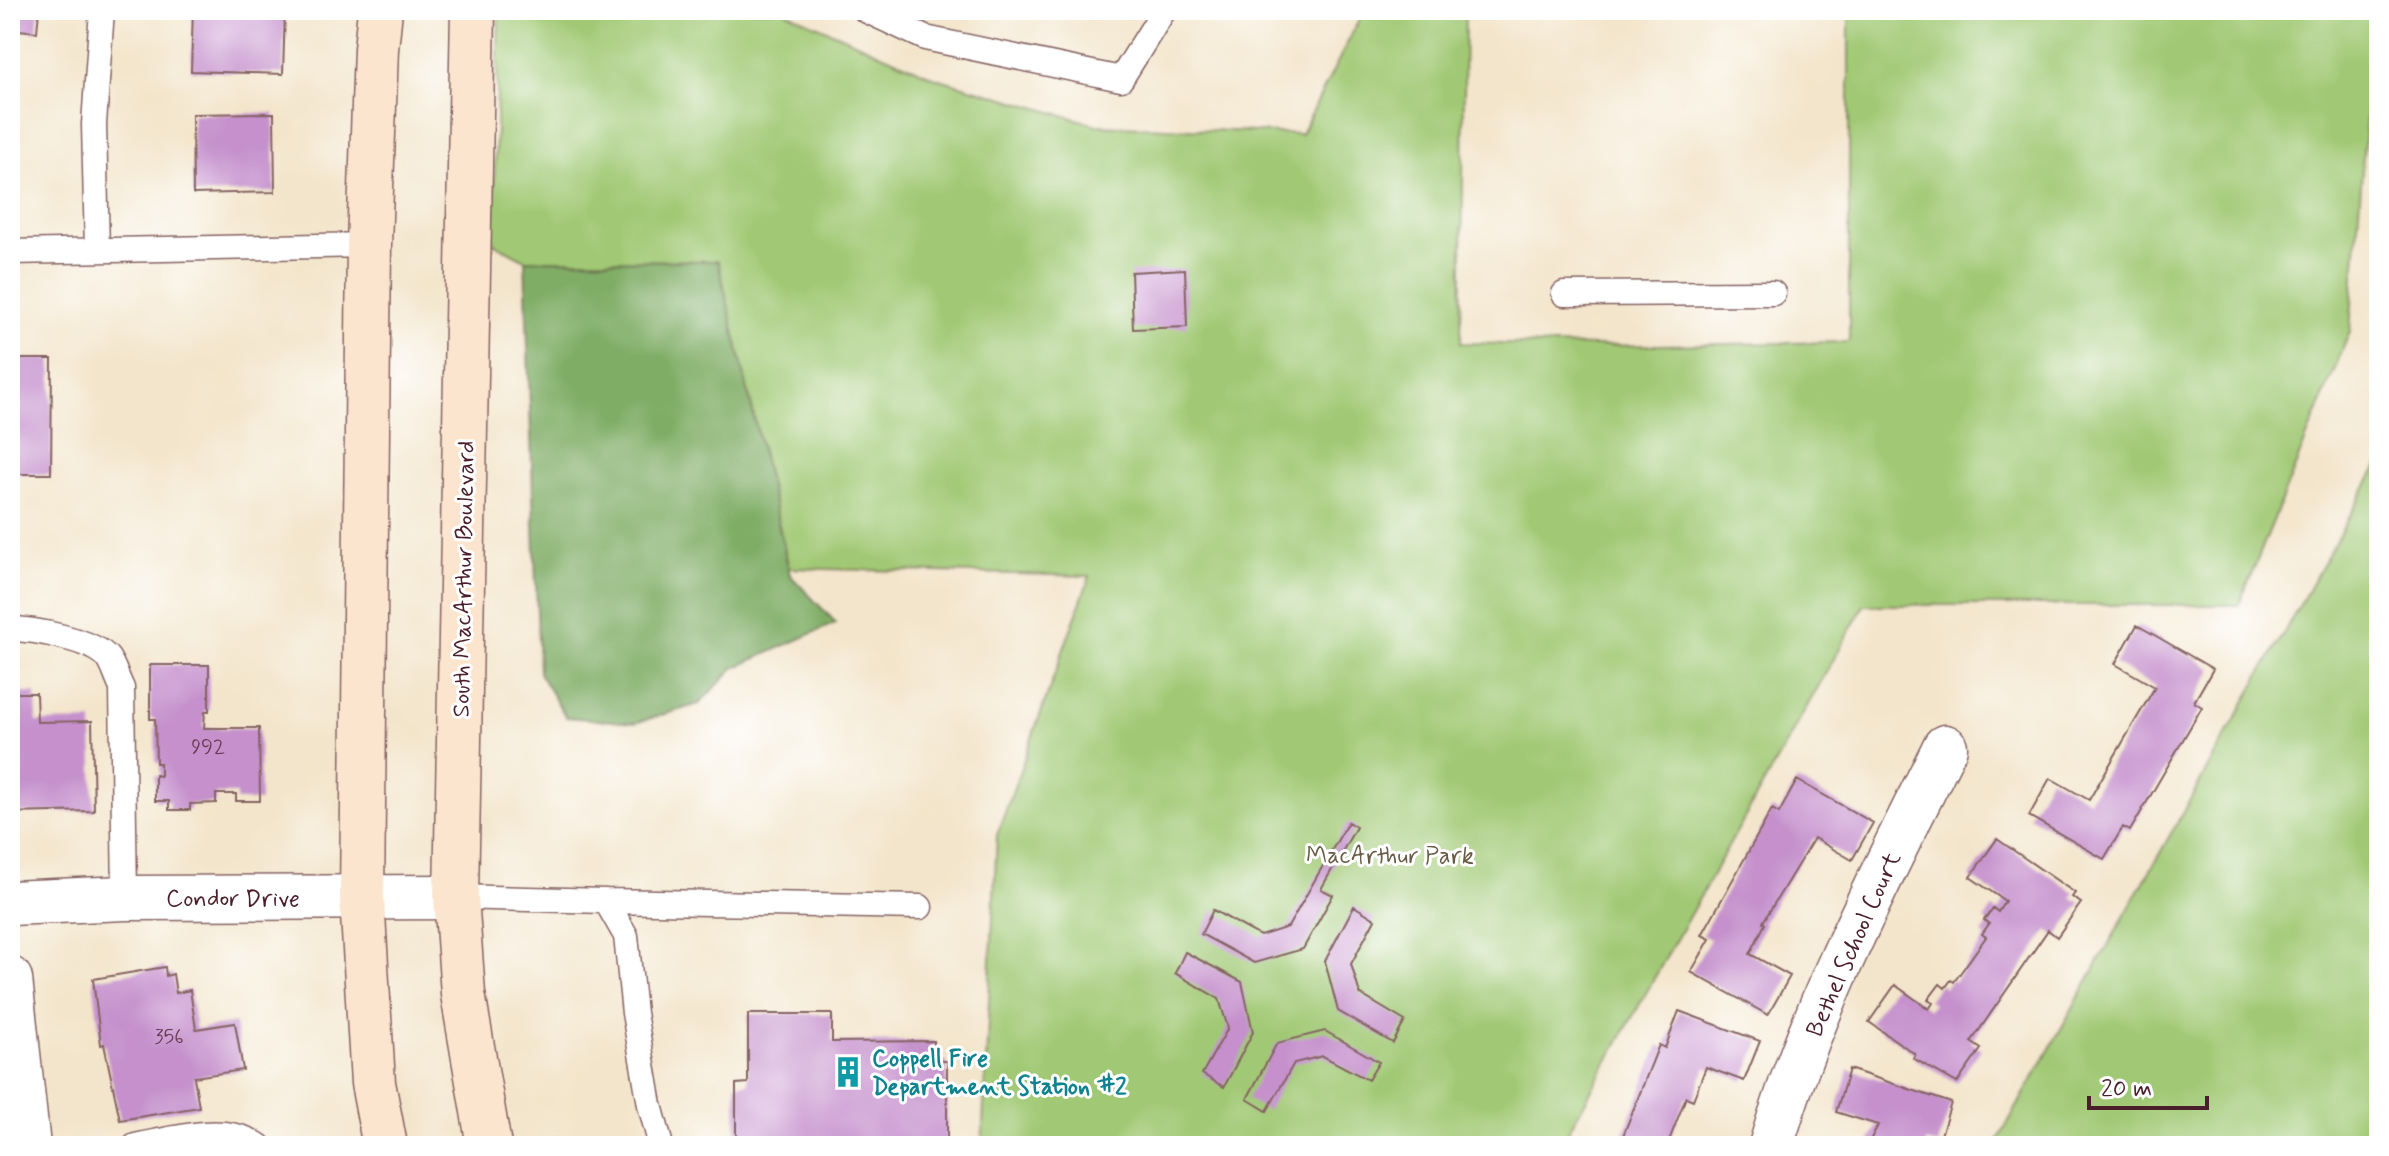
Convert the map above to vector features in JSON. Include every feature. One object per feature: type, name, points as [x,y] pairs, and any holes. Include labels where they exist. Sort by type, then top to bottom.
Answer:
[{"type":"main road","points":[[380,10],[369,245],[362,898],[373,1083],[385,1146]]},
{"type":"main road","name":"South MacArthur Boulevard","points":[[473,10],[456,897],[463,994],[489,1146]]},
{"type":"street","name":"Bethel School Court","points":[[1771,1146],[1779,1117],[1837,968],[1945,747]]},
{"type":"street","name":"Condor Drive","points":[[10,903],[125,898],[456,897]]},
{"type":"street","points":[[10,979],[28,1146]]},
{"type":"lane","points":[[97,250],[94,124],[102,10]]},
{"type":"lane","points":[[865,10],[925,38],[1121,79],[1164,10]]},
{"type":"lane","points":[[10,252],[369,245]]},
{"type":"lane","points":[[1564,294],[1773,293]]},
{"type":"lane","points":[[10,629],[75,640],[107,657],[122,688],[125,898]]},
{"type":"lane","points":[[456,897],[920,907]]},
{"type":"lane","points":[[606,901],[626,936],[634,1013],[650,1105],[661,1146]]},
{"type":"lane","points":[[135,1146],[205,1134],[247,1138],[259,1146]]},
{"type":"green space","name":"MacArthur Park","points":[[499,10],[782,10],[936,78],[1097,125],[1301,134],[1364,10],[1465,10],[1461,343],[1596,346],[1849,342],[1849,10],[2374,10],[2350,331],[2239,605],[1864,605],[1560,1146],[982,1146],[997,835],[1090,576],[789,568],[718,261],[525,260],[493,243]]},
{"type":"green space","points":[[525,260],[718,261],[790,575],[836,623],[734,668],[699,704],[635,723],[566,717],[539,673]]},
{"type":"green space","points":[[2379,464],[2379,1146],[1995,1146]]},
{"type":"building","points":[[10,10],[39,10],[37,32],[10,29]]},
{"type":"building","points":[[193,10],[285,10],[283,74],[191,71]]},
{"type":"building","points":[[274,113],[275,192],[193,194],[192,114]]},
{"type":"building","points":[[1185,269],[1187,327],[1133,329],[1131,272]]},
{"type":"building","points":[[10,359],[52,359],[51,474],[10,474]]},
{"type":"building","points":[[2137,625],[2213,669],[2194,702],[2202,707],[2130,831],[2123,827],[2104,859],[2029,816],[2050,778],[2089,800],[2155,687],[2115,664]]},
{"type":"building","points":[[150,665],[209,665],[209,711],[205,711],[204,728],[259,728],[260,801],[236,801],[236,794],[216,794],[216,803],[190,804],[190,810],[169,810],[169,801],[155,801],[155,775],[160,776],[160,763],[156,763],[155,719],[150,719]]},
{"type":"building","points":[[10,693],[36,693],[37,722],[92,721],[94,811],[10,813]]},
{"type":"building","points":[[1797,780],[1873,823],[1852,860],[1814,838],[1763,922],[1765,924],[1750,954],[1790,976],[1768,1015],[1691,972],[1710,939],[1702,935],[1772,809],[1779,813]]},
{"type":"building","points":[[1348,822],[1356,827],[1321,889],[1333,895],[1303,949],[1254,963],[1201,934],[1213,910],[1260,936],[1288,927]]},
{"type":"building","points":[[1997,839],[2075,893],[2072,897],[2081,903],[2057,937],[2048,930],[1971,1042],[1981,1049],[1957,1083],[1913,1058],[1915,1054],[1869,1022],[1895,985],[1929,1009],[1933,1003],[1928,1000],[1940,984],[1945,988],[1951,980],[1954,982],[1986,937],[1982,934],[1989,924],[1984,920],[1993,908],[1998,912],[2005,901],[1970,877]]},
{"type":"building","points":[[1354,906],[1375,919],[1351,964],[1360,994],[1405,1021],[1393,1043],[1338,1011],[1325,961]]},
{"type":"building","points":[[1185,952],[1242,982],[1253,1032],[1224,1087],[1202,1074],[1228,1028],[1219,999],[1175,973]]},
{"type":"building","points":[[165,967],[166,976],[173,974],[176,993],[190,990],[196,1029],[235,1023],[243,1070],[194,1077],[199,1107],[120,1120],[104,1044],[101,1045],[93,979]]},
{"type":"building","points":[[1679,1011],[1760,1041],[1744,1081],[1706,1067],[1693,1100],[1686,1097],[1667,1146],[1619,1146],[1659,1045],[1665,1048]]},
{"type":"building","name":"Coppell Fire Department Station #2","points":[[748,1014],[832,1014],[832,1042],[934,1041],[934,1061],[947,1061],[947,1146],[748,1146],[748,1141],[736,1141],[736,1084],[748,1083]]},
{"type":"building","points":[[1325,1031],[1379,1062],[1368,1080],[1323,1056],[1294,1063],[1267,1111],[1247,1099],[1277,1043]]},
{"type":"building","points":[[1849,1069],[1951,1103],[1938,1145],[1926,1142],[1925,1146],[1867,1146],[1878,1125],[1836,1112]]},
{"type":"place","name":"Coppell Fire Department Station #2","points":[[848,1072]]}]
